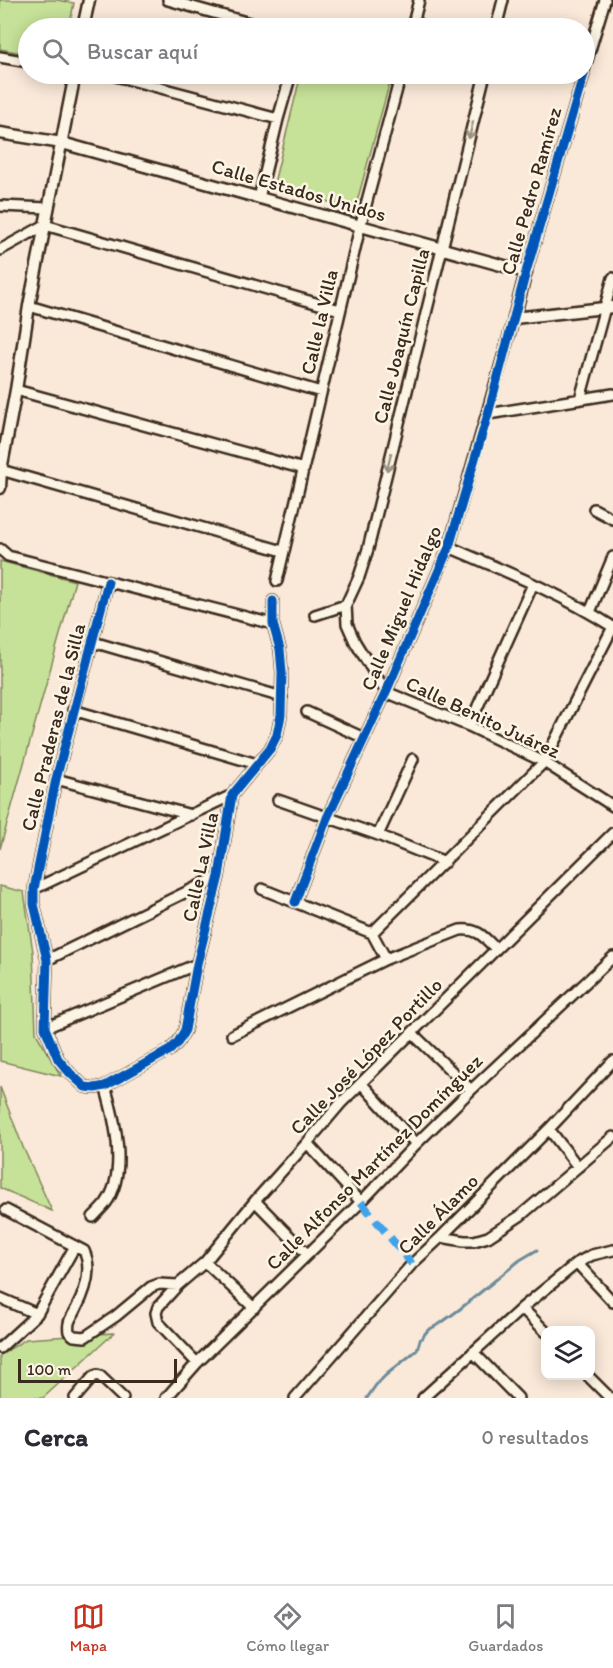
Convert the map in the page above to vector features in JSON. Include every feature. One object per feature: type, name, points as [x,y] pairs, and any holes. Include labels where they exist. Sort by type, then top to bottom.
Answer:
[{"type":"street","points":[[85,18],[88,0]]},
{"type":"street","points":[[168,0],[232,18]]},
{"type":"street","points":[[414,18],[419,0]]},
{"type":"street","points":[[499,18],[504,0]]},
{"type":"street","name":"Calle Pedro Ramírez","points":[[595,34],[605,0]]},
{"type":"street","points":[[0,57],[18,60]]},
{"type":"street","points":[[0,488],[1,470],[29,306],[73,84]]},
{"type":"street","points":[[146,84],[278,119]]},
{"type":"street","points":[[259,198],[288,84]]},
{"type":"street","name":"Calle la Villa","points":[[277,581],[360,227],[397,84]]},
{"type":"street","name":"Calle Joaquín Capilla","points":[[346,605],[359,577],[368,549],[482,84]]},
{"type":"street","name":"Calle Pedro Ramírez","points":[[514,318],[581,84]]},
{"type":"street","name":"Calle Estados Unidos","points":[[0,133],[62,143],[526,272]]},
{"type":"street","points":[[0,206],[48,208]]},
{"type":"street","points":[[0,250],[45,225],[340,310]]},
{"type":"street","points":[[580,399],[609,308],[613,278]]},
{"type":"street","points":[[29,306],[321,392]]},
{"type":"street","points":[[514,318],[609,308]]},
{"type":"street","name":"Calle Miguel Hidalgo","points":[[295,902],[327,818],[386,692],[449,547],[514,318]]},
{"type":"street","points":[[16,390],[304,468]]},
{"type":"street","points":[[488,414],[613,394]]},
{"type":"street","points":[[1,470],[283,551]]},
{"type":"street","points":[[594,509],[613,519]]},
{"type":"street","points":[[372,933],[544,762],[613,627],[590,612],[533,584],[449,547]]},
{"type":"street","points":[[0,549],[8,556],[273,624]]},
{"type":"street","points":[[590,612],[613,557]]},
{"type":"street","name":"Calle Praderas de la Silla","points":[[105,1086],[89,1088],[80,1084],[58,1059],[51,1045],[45,1028],[47,960],[34,904],[34,889],[56,779],[108,582]]},
{"type":"street","points":[[469,726],[533,584]]},
{"type":"street","name":"Calle La Villa","points":[[105,1086],[170,1050],[185,1030],[197,964],[219,876],[232,795],[270,750],[277,735],[281,715],[282,672],[280,649],[273,624],[273,601]]},
{"type":"street","points":[[315,615],[346,605]]},
{"type":"street","name":"Calle Benito Juárez","points":[[346,605],[347,624],[355,642],[386,692],[469,726],[544,762],[613,806]]},
{"type":"street","points":[[93,642],[282,697]]},
{"type":"street","points":[[73,710],[257,764]]},
{"type":"street","points":[[306,712],[364,738]]},
{"type":"street","points":[[378,835],[412,759]]},
{"type":"street","points":[[56,779],[191,815]]},
{"type":"street","points":[[34,889],[232,795]]},
{"type":"street","points":[[278,800],[378,835],[445,862]]},
{"type":"street","name":"Calle José López Portillo","points":[[197,1363],[159,1322],[156,1313],[158,1307],[178,1285],[206,1262],[255,1201],[308,1143],[340,1103],[613,833]]},
{"type":"street","points":[[47,960],[219,876]]},
{"type":"street","points":[[262,889],[372,933],[386,959]]},
{"type":"street","points":[[232,1035],[386,959],[460,930],[469,929],[478,932],[496,949]]},
{"type":"street","name":"Calle Alfonso Martínez Domínguez","points":[[168,1398],[197,1363],[361,1202],[416,1144],[613,957]]},
{"type":"street","points":[[45,1028],[197,964]]},
{"type":"street","points":[[412,1033],[471,1090]]},
{"type":"street","name":"Calle Álamo","points":[[295,1398],[412,1264],[549,1129],[613,1061]]},
{"type":"street","points":[[604,1070],[613,1076]]},
{"type":"street","points":[[361,1083],[416,1144]]},
{"type":"street","points":[[93,1217],[106,1202],[113,1187],[116,1171],[117,1131],[105,1086]]},
{"type":"street","points":[[549,1129],[578,1167]]},
{"type":"street","points":[[441,1237],[474,1241],[488,1237],[520,1216],[613,1137]]},
{"type":"street","points":[[308,1143],[361,1202]]},
{"type":"street","points":[[255,1201],[308,1254]]},
{"type":"street","points":[[6,1210],[84,1251],[87,1257],[87,1282],[69,1322],[69,1332],[74,1336],[85,1337],[152,1287],[159,1284],[178,1285]]},
{"type":"street","points":[[0,1348],[37,1314],[75,1246]]},
{"type":"street","points":[[423,1398],[522,1308],[577,1263],[592,1255],[613,1250]]},
{"type":"street","points":[[206,1262],[254,1308]]},
{"type":"street","points":[[577,1263],[613,1302]]},
{"type":"street","points":[[0,1298],[37,1314]]},
{"type":"street","points":[[522,1308],[541,1327]]},
{"type":"street","points":[[473,1352],[518,1398]]},
{"type":"street","points":[[75,1398],[95,1376],[100,1376],[123,1398]]},
{"type":"street","points":[[592,1380],[610,1398]]},
{"type":"green space","points":[[0,0],[57,0],[74,3],[71,18],[18,18],[18,52],[0,49]]},
{"type":"green space","points":[[299,84],[389,84],[355,209],[273,187]]},
{"type":"green space","points":[[0,561],[75,581],[0,849]]},
{"type":"green space","points":[[0,886],[24,892],[33,952],[36,1033],[61,1076],[0,1061]]},
{"type":"green space","points":[[0,1087],[23,1147],[52,1211],[0,1188]]},
{"type":"green space","points":[[114,1333],[43,1398],[0,1398],[0,1355],[26,1339]]},
{"type":"waterway","points":[[367,1398],[386,1375],[417,1350],[420,1340],[428,1330],[441,1323],[520,1260],[537,1250]]},
{"type":"marked path","points":[[361,1202],[412,1264]]},
{"type":"cycle path","points":[[295,902],[327,818],[386,692],[449,547],[581,84]]},
{"type":"cycle path","points":[[108,582],[56,779],[34,889],[34,904],[47,960],[45,1028],[58,1059],[85,1087],[105,1086],[170,1050],[185,1030],[197,964],[219,876],[232,795],[270,749],[277,735],[281,715],[282,672],[280,649],[273,624],[273,601]]}]
